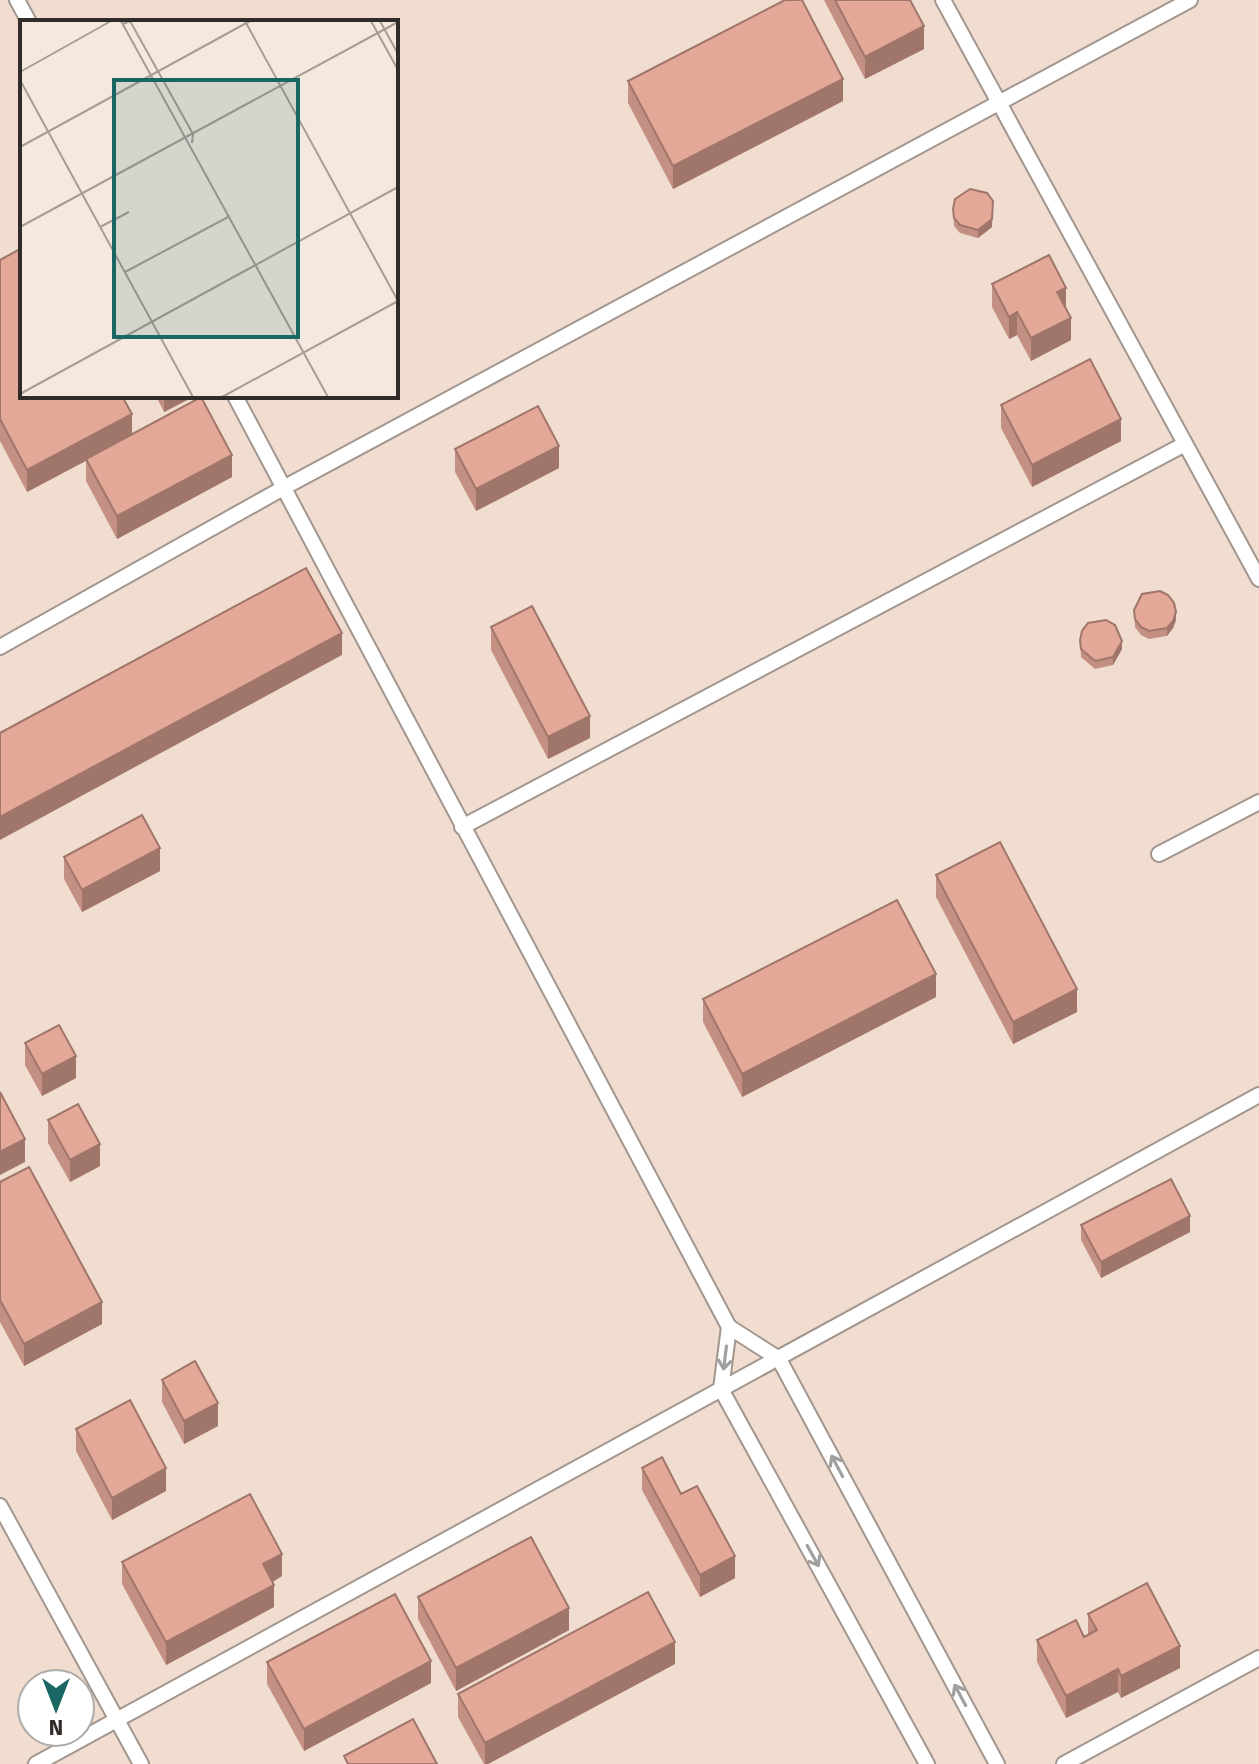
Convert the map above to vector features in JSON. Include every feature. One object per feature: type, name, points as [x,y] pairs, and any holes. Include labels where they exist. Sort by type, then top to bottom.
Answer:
[{"type":"lane","points":[[17,0],[28,20]]},
{"type":"lane","points":[[943,0],[1259,579]]},
{"type":"lane","points":[[0,647],[285,487],[1190,0]]},
{"type":"lane","points":[[236,398],[729,1327],[779,1359],[997,1764]]},
{"type":"lane","points":[[462,827],[1185,444]]},
{"type":"lane","points":[[1159,854],[1259,802]]},
{"type":"lane","points":[[36,1764],[1259,1095]]},
{"type":"lane","points":[[729,1327],[721,1389],[927,1764]]},
{"type":"lane","points":[[0,1506],[141,1764]]},
{"type":"lane","points":[[1064,1764],[1259,1658]]},
{"type":"shaded area","points":[[0,0],[1259,0],[1259,1764],[0,1764]]},
{"type":"building","points":[[785,0],[802,0],[843,79],[673,166],[628,81]]},
{"type":"building","points":[[835,0],[910,0],[924,26],[865,57]]},
{"type":"building","points":[[970,189],[987,193],[993,201],[992,219],[978,230],[960,225],[954,218],[955,199]]},
{"type":"building","points":[[20,249],[20,398],[123,398],[132,414],[27,470],[0,419],[0,260]]},
{"type":"building","points":[[1049,255],[1066,288],[1057,292],[1071,318],[1031,338],[1017,312],[1009,317],[992,284]]},
{"type":"building","points":[[1090,359],[1121,419],[1032,465],[1001,405]]},
{"type":"building","points":[[199,398],[232,455],[117,516],[86,459]]},
{"type":"building","points":[[538,406],[559,446],[476,489],[455,449]]},
{"type":"building","points":[[306,568],[342,633],[0,817],[0,733]]},
{"type":"building","points":[[1160,591],[1168,595],[1176,612],[1167,628],[1149,631],[1135,619],[1134,610],[1142,594]]},
{"type":"building","points":[[532,606],[590,716],[548,737],[491,627]]},
{"type":"building","points":[[1106,620],[1115,625],[1122,641],[1113,657],[1095,661],[1081,649],[1082,631],[1088,623]]},
{"type":"building","points":[[142,815],[160,848],[82,890],[64,857]]},
{"type":"building","points":[[1000,842],[1077,989],[1013,1022],[936,875]]},
{"type":"building","points":[[897,900],[936,974],[742,1074],[703,999]]},
{"type":"building","points":[[59,1025],[76,1056],[42,1074],[25,1043]]},
{"type":"building","points":[[0,1092],[25,1139],[0,1152]]},
{"type":"building","points":[[78,1104],[100,1144],[70,1160],[48,1120]]},
{"type":"building","points":[[29,1167],[102,1302],[24,1344],[0,1300],[0,1182]]},
{"type":"building","points":[[1171,1179],[1190,1216],[1101,1262],[1081,1225]]},
{"type":"building","points":[[195,1361],[218,1403],[184,1421],[162,1380]]},
{"type":"building","points":[[130,1400],[166,1468],[112,1498],[76,1429]]},
{"type":"building","points":[[662,1457],[681,1494],[697,1486],[735,1556],[700,1575],[642,1468]]},
{"type":"building","points":[[250,1494],[282,1554],[263,1564],[274,1585],[166,1642],[122,1562]]},
{"type":"building","points":[[531,1537],[569,1608],[456,1668],[418,1597]]},
{"type":"building","points":[[1147,1583],[1180,1646],[1121,1676],[1118,1669],[1066,1696],[1037,1640],[1076,1620],[1084,1637],[1097,1630],[1088,1614]]},
{"type":"building","points":[[648,1592],[675,1642],[485,1743],[458,1694]]},
{"type":"building","points":[[395,1594],[431,1661],[304,1729],[267,1662]]},
{"type":"building","points":[[413,1719],[437,1764],[348,1764],[344,1756]]}]
